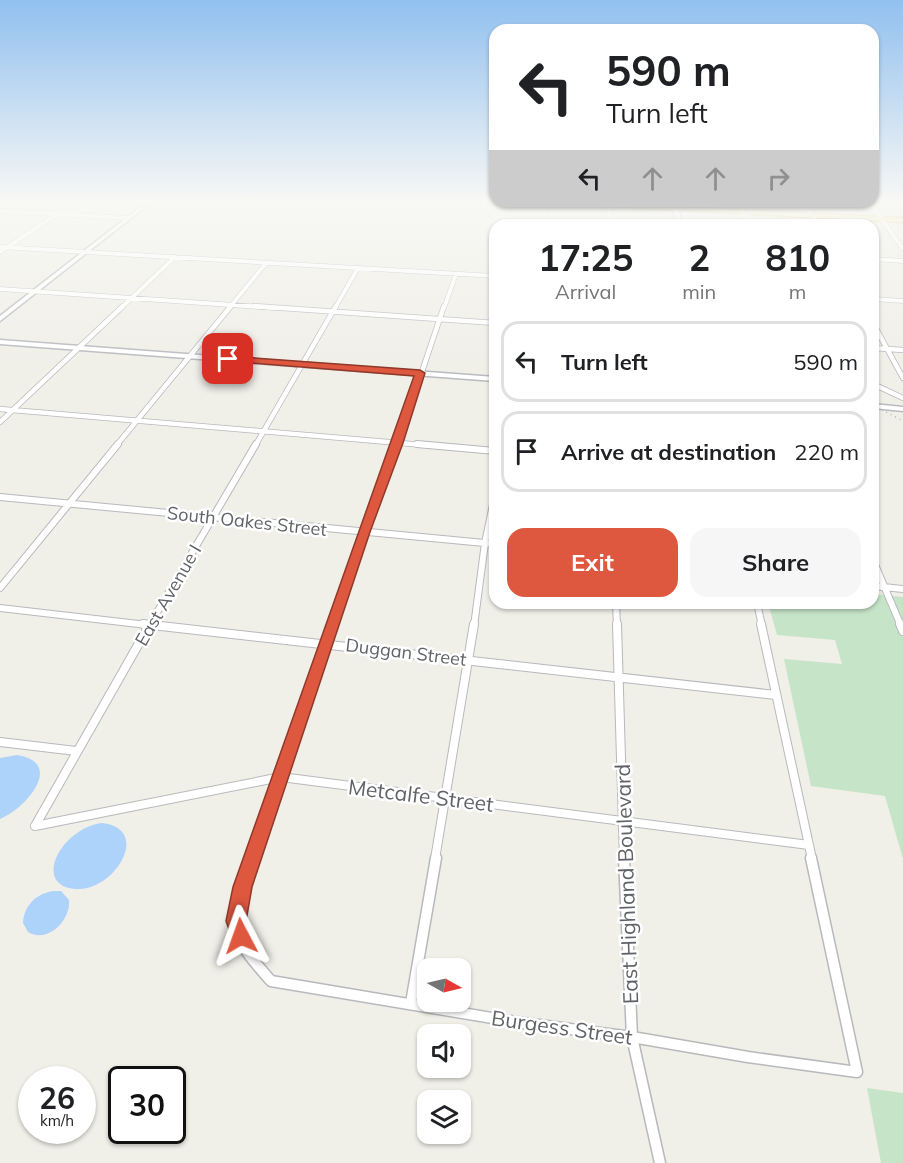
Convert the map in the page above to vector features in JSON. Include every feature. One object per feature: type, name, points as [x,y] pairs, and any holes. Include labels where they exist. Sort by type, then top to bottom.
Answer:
[{"type":"main road","points":[[0,319],[82,255]]},
{"type":"main road","points":[[0,342],[489,379]]},
{"type":"main road","points":[[879,407],[903,409]]},
{"type":"street","points":[[144,255],[489,276]]},
{"type":"street","points":[[0,422],[175,257]]},
{"type":"street","points":[[879,259],[903,261]]},
{"type":"street","points":[[0,588],[267,262]]},
{"type":"street","name":"East Avenue I","points":[[35,826],[358,268]]},
{"type":"street","points":[[281,777],[364,532],[398,443],[420,373],[456,274]]},
{"type":"street","points":[[0,289],[489,323]]},
{"type":"street","points":[[879,299],[903,301]]},
{"type":"street","points":[[879,333],[903,378]]},
{"type":"street","points":[[879,348],[903,350]]},
{"type":"street","points":[[879,387],[903,398]]},
{"type":"street","points":[[0,409],[489,451]]},
{"type":"street","name":"South Oakes Street","points":[[0,497],[489,543]]},
{"type":"street","points":[[411,1003],[469,660],[489,524]]},
{"type":"street","points":[[879,572],[903,631]]},
{"type":"street","points":[[879,586],[903,589]]},
{"type":"street","name":"Duggan Street","points":[[0,608],[152,623],[777,695]]},
{"type":"street","name":"East Highland Boulevard","points":[[616,609],[620,677],[622,821],[632,1037],[660,1163]]},
{"type":"street","points":[[758,609],[809,845]]},
{"type":"street","points":[[0,742],[76,752]]},
{"type":"street","name":"Metcalfe Street","points":[[35,826],[281,777],[809,845]]},
{"type":"street","name":"Burgess Street","points":[[281,777],[242,887],[236,921],[246,951],[271,981],[516,1022],[632,1037],[748,1057],[857,1072],[809,845]]},
{"type":"green space","points":[[879,595],[903,597],[903,859],[885,796],[811,786],[784,659],[842,664],[835,640],[777,635],[770,609],[879,609]]},
{"type":"green space","points":[[867,1088],[903,1093],[903,1163],[881,1163]]},
{"type":"water","points":[[17,755],[31,760],[39,767],[40,776],[36,786],[20,806],[0,819],[0,758]]},
{"type":"water","points":[[102,823],[117,828],[125,836],[126,847],[122,859],[103,881],[90,887],[76,889],[63,886],[55,878],[54,868],[64,845],[87,827]]},
{"type":"water","points":[[61,891],[69,900],[69,908],[62,922],[57,928],[43,935],[28,932],[23,923],[29,905],[42,894]]},
{"type":"railway","points":[[879,408],[903,421]]},
{"type":"route","points":[[228,359],[420,373],[398,443],[364,532],[242,887],[236,921],[241,936]]}]
